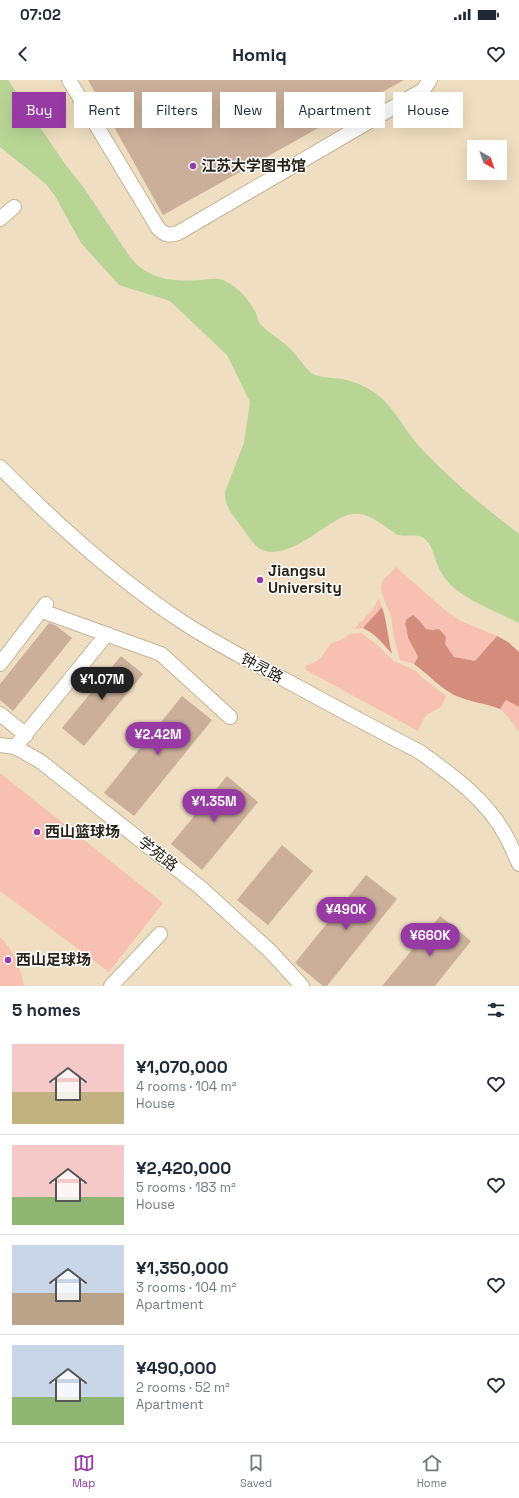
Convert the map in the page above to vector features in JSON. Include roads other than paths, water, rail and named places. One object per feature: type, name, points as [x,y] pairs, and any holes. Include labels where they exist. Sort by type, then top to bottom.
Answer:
[{"type":"lane","points":[[69,80],[158,228],[163,234],[170,235],[178,233],[423,90],[428,85],[430,80]]},
{"type":"lane","points":[[0,219],[14,207]]},
{"type":"lane","name":"钟灵路","points":[[0,467],[34,501],[80,542],[129,582],[184,622],[230,650],[420,752],[445,770],[481,802],[494,818],[506,835],[519,864]]},
{"type":"lane","points":[[0,664],[44,607],[161,654],[230,717]]},
{"type":"lane","points":[[15,747],[108,634]]},
{"type":"lane","points":[[0,714],[26,735]]},
{"type":"lane","name":"学苑路","points":[[0,745],[15,747],[40,761],[201,888],[270,951],[302,986]]},
{"type":"lane","points":[[111,986],[160,934]]},
{"type":"place","name":"江苏大学图书馆","points":[[193,166]]},
{"type":"place","name":"Jiangsu University","points":[[260,580]]},
{"type":"place","name":"西山篮球场","points":[[37,832]]},
{"type":"place","name":"西山足球场","points":[[8,960]]}]
